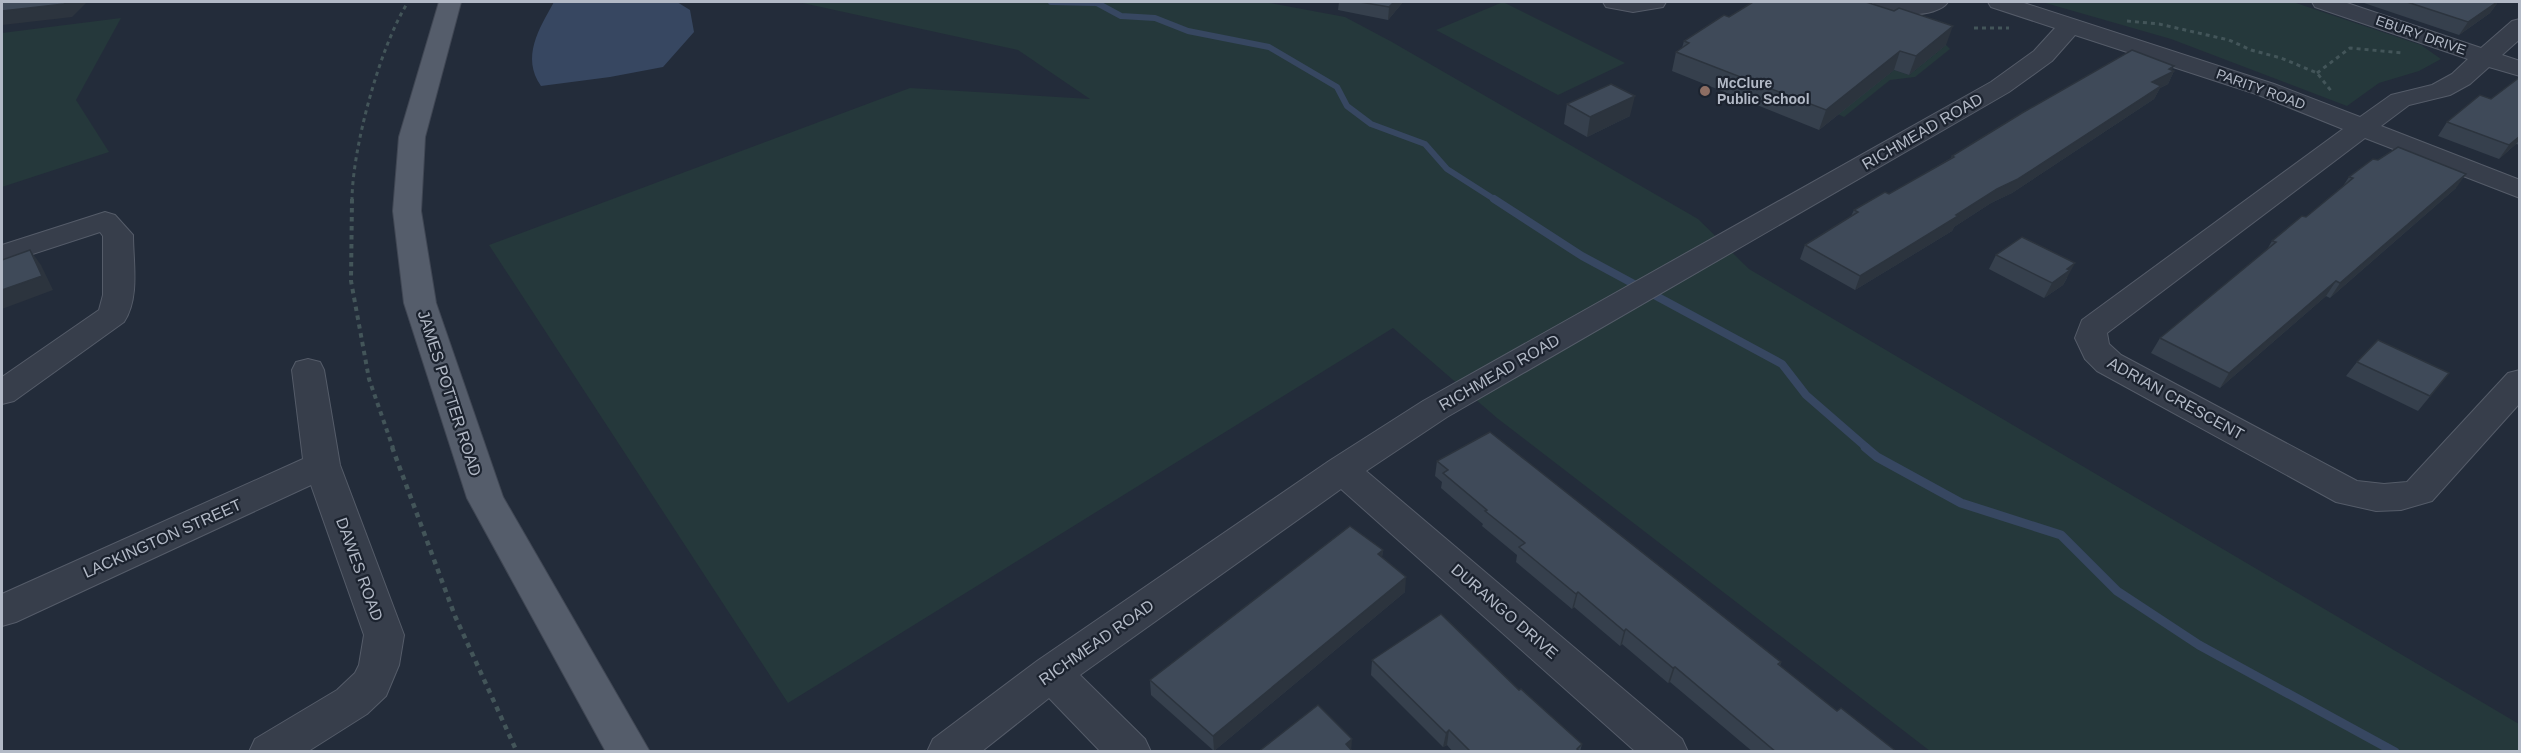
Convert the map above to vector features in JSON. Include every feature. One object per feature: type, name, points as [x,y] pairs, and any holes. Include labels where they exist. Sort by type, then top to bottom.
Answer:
[{"type":"main road","name":"JAMES POTTER ROAD","points":[[450,2],[412,138],[407,211],[420,303],[485,498],[629,752]]},
{"type":"street","points":[[1614,2],[1633,5],[1655,2]]},
{"type":"street","points":[[1883,2],[1907,8],[1937,2]]},
{"type":"street","name":"PARITY ROAD","points":[[1999,2],[2265,89],[2520,190]]},
{"type":"street","name":"EBURY DRIVE","points":[[2323,2],[2520,69]]},
{"type":"street","name":"RICHMEAD ROAD","points":[[948,752],[1051,673],[1342,470],[1435,409],[2000,87],[2043,56],[2070,26]]},
{"type":"street","points":[[2362,128],[2400,100],[2441,90],[2461,79],[2520,26]]},
{"type":"street","name":"ADRIAN CRESCENT","points":[[2362,128],[2093,327],[2090,334],[2091,344],[2109,363],[2328,482],[2349,493],[2376,498],[2401,498],[2419,492],[2520,381]]},
{"type":"street","points":[[2,255],[105,221],[118,235],[118,295],[112,315],[2,393]]},
{"type":"street","name":"DAWES ROAD","points":[[270,752],[352,702],[371,684],[380,665],[384,635],[322,465],[308,370]]},
{"type":"street","name":"LACKINGTON STREET","points":[[2,611],[322,465]]},
{"type":"street","name":"DURANGO DRIVE","points":[[1342,470],[1667,752]]},
{"type":"street","points":[[1051,673],[1130,752]]},
{"type":"path","points":[[408,2],[399,16],[380,67],[358,146],[352,183],[351,281],[369,379],[404,480],[455,616],[518,752]]},
{"type":"path","points":[[2123,23],[2144,21],[2229,40],[2251,50],[2281,57],[2317,73],[2333,60],[2345,55],[2350,48],[2404,53]]},
{"type":"shaded area","points":[[798,2],[1264,2],[1345,17],[1698,219],[1749,269],[2519,724],[2519,751],[1930,751],[1497,418],[1393,328],[788,703],[489,245],[910,88],[1090,99],[1018,50]]},
{"type":"shaded area","points":[[1503,2],[1625,63],[1558,95],[1436,30]]},
{"type":"shaded area","points":[[2042,2],[2293,2],[2421,45],[2441,59],[2419,71],[2379,83],[2347,106],[2171,39]]},
{"type":"shaded area","points":[[121,18],[76,100],[109,152],[2,187],[2,33]]},
{"type":"shaded area","points":[[1946,45],[1950,49],[1915,77],[1890,80],[1844,117],[1838,114],[1894,70],[1909,75]]},
{"type":"water","points":[[554,2],[677,2],[690,10],[694,32],[663,67],[541,86],[535,75],[532,54],[538,33]]},
{"type":"building","points":[[2,2],[66,2],[2,11]]},
{"type":"building","points":[[1360,2],[1394,2],[1389,7]]},
{"type":"building","points":[[1753,2],[1866,2],[1894,11],[1899,8],[1953,26],[1916,56],[1900,51],[1826,110],[1676,52],[1689,43],[1684,41],[1724,15],[1729,17]]},
{"type":"building","points":[[2407,2],[2497,2],[2468,22]]},
{"type":"building","points":[[2132,50],[2174,66],[2169,69],[2174,71],[2152,82],[2161,86],[2018,179],[1997,189],[1956,215],[1958,216],[1860,276],[1805,245],[1858,212],[1854,210],[1885,192],[1889,194],[1954,157],[1952,156],[2022,113]]},
{"type":"building","points":[[2520,77],[2520,136],[2509,145],[2447,122],[2480,95],[2491,99]]},
{"type":"building","points":[[1611,84],[1635,96],[1590,117],[1567,104]]},
{"type":"building","points":[[2398,147],[2466,174],[2340,283],[2336,281],[2229,373],[2160,338],[2276,242],[2272,241],[2302,216],[2306,217],[2353,178],[2349,177],[2373,159],[2378,160]]},
{"type":"building","points":[[2022,237],[2075,263],[2067,269],[2070,270],[2052,283],[1996,255]]},
{"type":"building","points":[[30,250],[42,276],[2,290],[2,260]]},
{"type":"building","points":[[2378,340],[2449,373],[2430,396],[2357,362]]},
{"type":"building","points":[[1490,432],[1781,662],[1778,664],[1837,711],[1841,708],[1897,752],[1776,752],[1675,667],[1673,668],[1626,629],[1624,631],[1519,547],[1525,543],[1443,473],[1448,470],[1437,461]]},
{"type":"building","points":[[1350,526],[1383,550],[1378,554],[1406,577],[1213,736],[1150,680]]},
{"type":"building","points":[[1441,614],[1519,690],[1521,689],[1582,744],[1577,749],[1580,752],[1471,752],[1449,730],[1446,733],[1372,660]]},
{"type":"building","points":[[1318,705],[1352,739],[1346,744],[1353,752],[1258,752]]},
{"type":"waterway","points":[[1051,2],[1097,3],[1121,16],[1155,18],[1188,31],[1269,47],[1337,87],[1347,106],[1371,124],[1425,144],[1447,169],[1497,201]]},
{"type":"waterway","points":[[1494,199],[1582,256],[1782,364],[1806,395],[1867,448]]},
{"type":"waterway","points":[[1865,447],[1877,457],[1961,503],[2061,535],[2117,591],[2199,645],[2395,752]]},
{"type":"place","name":"McClure Public School","points":[[1705,91]]}]
